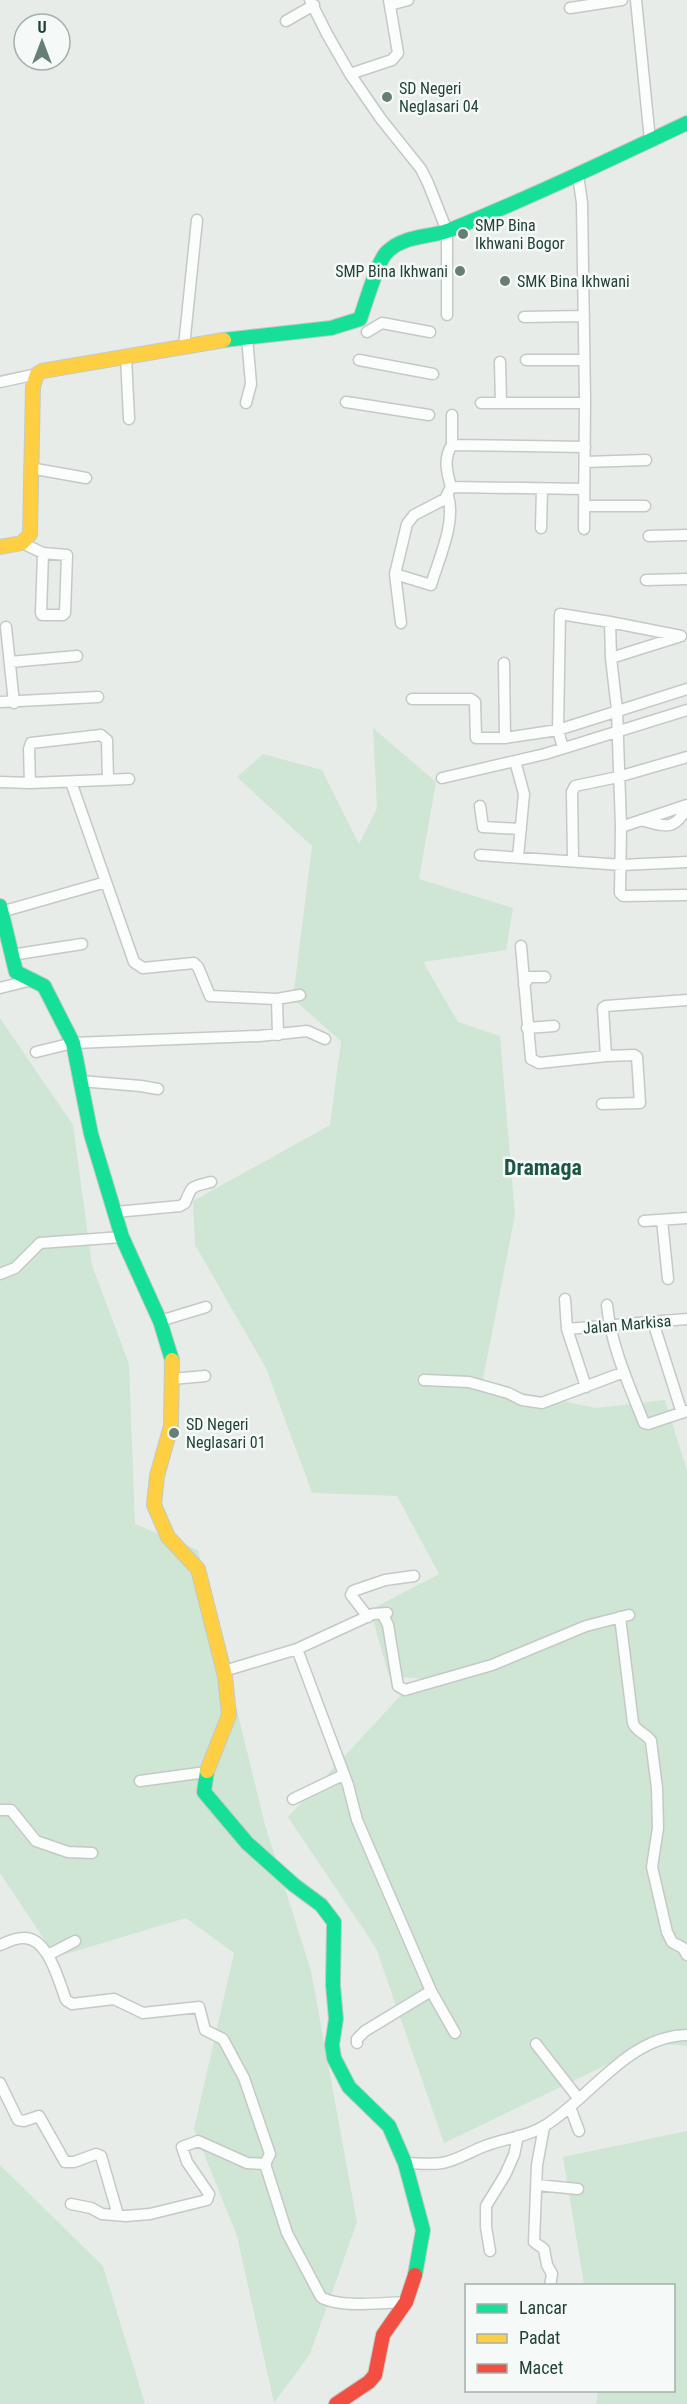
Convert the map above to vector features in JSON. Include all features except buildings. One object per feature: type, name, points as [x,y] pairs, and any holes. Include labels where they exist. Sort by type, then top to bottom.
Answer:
[{"type":"street","points":[[350,74],[396,56],[398,48],[389,2],[408,0]]},
{"type":"street","points":[[570,8],[622,0]]},
{"type":"street","points":[[636,0],[650,140]]},
{"type":"street","points":[[286,21],[312,3],[350,74],[381,119],[421,169],[447,231],[447,315]]},
{"type":"street","points":[[0,382],[42,371],[184,346],[354,323],[360,319],[384,254],[402,241],[447,231],[578,175],[687,123]]},
{"type":"street","points":[[578,175],[582,203],[584,316],[584,529]]},
{"type":"street","points":[[184,346],[197,220]]},
{"type":"street","points":[[524,317],[584,316]]},
{"type":"street","points":[[367,332],[382,323],[430,332]]},
{"type":"street","points":[[246,403],[251,384],[247,337]]},
{"type":"street","points":[[126,356],[129,419]]},
{"type":"street","points":[[359,360],[433,374]]},
{"type":"street","points":[[526,360],[584,360]]},
{"type":"street","points":[[500,362],[501,403]]},
{"type":"street","points":[[0,547],[22,543],[31,530],[30,468],[33,387],[37,374]]},
{"type":"street","points":[[346,402],[429,416]]},
{"type":"street","points":[[481,403],[585,403]]},
{"type":"street","points":[[395,574],[430,585],[448,526],[450,492],[447,453],[452,445],[452,415]]},
{"type":"street","points":[[452,445],[585,447]]},
{"type":"street","points":[[585,462],[646,460]]},
{"type":"street","points":[[30,468],[86,477]]},
{"type":"street","points":[[541,528],[542,489]]},
{"type":"street","points":[[401,623],[395,574],[410,518],[450,492],[584,489]]},
{"type":"street","points":[[584,506],[645,506]]},
{"type":"street","points":[[649,536],[687,535]]},
{"type":"street","points":[[22,543],[43,553],[67,555],[63,615],[41,613],[43,553]]},
{"type":"street","points":[[646,580],[687,579]]},
{"type":"street","points":[[563,748],[558,730],[559,615],[564,613],[684,635]]},
{"type":"street","points":[[610,622],[611,658],[617,710],[622,865],[620,893],[623,896],[687,895]]},
{"type":"street","points":[[6,627],[14,703]]},
{"type":"street","points":[[611,658],[684,635]]},
{"type":"street","points":[[10,662],[77,656]]},
{"type":"street","points":[[504,663],[505,738]]},
{"type":"street","points":[[412,699],[471,699],[475,702],[476,738],[505,738],[558,730],[687,689]]},
{"type":"street","points":[[0,702],[98,697]]},
{"type":"street","points":[[442,778],[563,748],[687,710]]},
{"type":"street","points":[[30,783],[29,749],[34,742],[101,735],[107,740],[108,780]]},
{"type":"street","points":[[573,861],[573,788],[687,757]]},
{"type":"street","points":[[515,761],[524,794],[518,858]]},
{"type":"street","points":[[0,782],[129,779]]},
{"type":"street","points":[[71,782],[131,957],[140,967],[194,963],[198,967],[210,996],[277,999],[300,995]]},
{"type":"street","points":[[480,806],[483,827],[521,829]]},
{"type":"street","points":[[621,827],[687,807]]},
{"type":"street","points":[[480,855],[622,865],[687,862]]},
{"type":"street","points":[[106,882],[1,909],[16,972],[44,986],[73,1043],[91,1134],[122,1237],[160,1320],[172,1357],[171,1426],[157,1476],[154,1504],[168,1537],[198,1569],[224,1671],[229,1715],[206,1772],[204,1792],[247,1843],[288,1880],[321,1905],[334,1922],[333,1985],[336,2019],[332,2045],[334,2058],[349,2086],[389,2126],[405,2163],[423,2230],[415,2277],[405,2301],[383,2335],[373,2379],[336,2404]]},
{"type":"street","points":[[11,955],[82,945]]},
{"type":"street","points":[[521,946],[530,1056],[535,1063],[634,1054],[637,1056],[640,1103],[602,1104]]},
{"type":"street","points":[[524,985],[529,977],[545,977]]},
{"type":"street","points":[[0,988],[33,980]]},
{"type":"street","points":[[277,999],[278,1035]]},
{"type":"street","points":[[606,1056],[603,1011],[606,1006],[687,1000]]},
{"type":"street","points":[[527,1028],[554,1026]]},
{"type":"street","points":[[36,1052],[73,1043],[278,1035],[307,1031],[325,1039]]},
{"type":"street","points":[[80,1081],[158,1089]]},
{"type":"street","points":[[116,1212],[180,1206],[185,1203],[192,1187],[211,1182]]},
{"type":"street","points":[[644,1221],[687,1218]]},
{"type":"street","points":[[662,1220],[668,1279]]},
{"type":"street","points":[[0,1274],[15,1268],[40,1243],[122,1237]]},
{"type":"street","points":[[565,1299],[567,1329],[586,1387]]},
{"type":"street","points":[[606,1305],[609,1325],[624,1372],[644,1423],[648,1424],[684,1412],[653,1322]]},
{"type":"street","points":[[160,1320],[206,1307]]},
{"type":"street","name":"Jalan Markisa","points":[[567,1329],[687,1319]]},
{"type":"street","points":[[424,1380],[469,1382],[535,1403],[550,1401],[624,1372]]},
{"type":"street","points":[[172,1379],[205,1376]]},
{"type":"street","points":[[368,1617],[354,1602],[351,1595],[353,1591],[385,1580],[414,1576]]},
{"type":"street","points":[[224,1671],[297,1649],[377,1613],[385,1614],[398,1686],[411,1690],[521,1655],[573,1631],[625,1616],[633,1723],[636,1729],[647,1734],[651,1741],[657,1788],[658,1828],[652,1867],[667,1932],[672,1942],[683,1948],[687,1955]]},
{"type":"street","points":[[297,1649],[357,1820],[431,1991],[455,2033]]},
{"type":"street","points":[[140,1781],[206,1772]]},
{"type":"street","points":[[293,1798],[343,1776]]},
{"type":"street","points":[[0,1810],[11,1810],[36,1841],[68,1852],[92,1853]]},
{"type":"street","points":[[0,1945],[27,1938],[37,1942],[48,1955],[66,2000],[72,2004],[114,1999],[143,2013],[199,2007],[205,2030],[223,2040],[244,2078],[270,2154],[266,2164],[287,2233],[321,2297],[327,2300],[347,2302],[405,2301]]},
{"type":"street","points":[[48,1955],[75,1941]]},
{"type":"street","points":[[357,2043],[357,2039],[365,2031],[431,1991]]},
{"type":"street","points":[[405,2163],[443,2163],[487,2145],[544,2127],[628,2056],[669,2037],[687,2035]]},
{"type":"street","points":[[536,2044],[578,2098]]},
{"type":"street","points":[[0,2083],[18,2120],[24,2121],[39,2116],[65,2162],[74,2162],[96,2154],[101,2156],[118,2216]]},
{"type":"street","points":[[570,2107],[579,2131]]},
{"type":"street","points":[[544,2127],[537,2165],[534,2242],[544,2249],[547,2265],[552,2274],[550,2284]]},
{"type":"street","points":[[490,2251],[485,2220],[486,2206],[505,2175],[514,2155],[518,2136]]},
{"type":"street","points":[[71,2204],[91,2208],[102,2214],[118,2216],[150,2214],[196,2205],[207,2200],[209,2194],[187,2162],[182,2147],[198,2141],[247,2163],[266,2164]]},
{"type":"street","points":[[537,2185],[578,2190]]},
{"type":"green space","points":[[373,728],[436,782],[419,879],[513,908],[506,950],[423,962],[458,1022],[500,1036],[515,1215],[482,1384],[596,1408],[665,1400],[687,1471],[687,2046],[652,2043],[444,2143],[376,1948],[288,1817],[404,1692],[425,1679],[389,1676],[370,1610],[439,1574],[397,1496],[312,1493],[266,1368],[195,1245],[193,1201],[330,1125],[341,1041],[293,999],[312,846],[237,777],[263,754],[322,770],[359,844],[377,808]]},
{"type":"green space","points":[[0,1018],[73,1125],[92,1265],[129,1364],[135,1524],[198,1550],[265,1825],[311,1971],[357,2222],[310,2354],[274,2403],[237,2236],[194,2129],[234,1953],[186,1918],[56,1957],[0,1873]]},
{"type":"green space","points":[[687,2131],[687,2404],[596,2404],[598,2392],[675,2392],[675,2284],[584,2284],[563,2157]]},
{"type":"green space","points":[[0,2165],[103,2266],[145,2404],[0,2404]]},
{"type":"traffic: fast","points":[[224,340],[331,328],[360,319],[383,257],[394,247],[409,240],[450,230],[570,178],[687,123]]},
{"type":"traffic: fast","points":[[0,906],[16,972],[44,986],[73,1043],[91,1134],[122,1237],[160,1321],[172,1360]]},
{"type":"traffic: fast","points":[[207,1771],[204,1792],[247,1843],[294,1885],[321,1905],[334,1922],[333,1985],[336,2019],[332,2045],[334,2058],[349,2087],[389,2126],[405,2163],[423,2230],[415,2275]]},
{"type":"traffic: slow","points":[[0,547],[22,543],[30,534],[33,387],[37,374],[42,371],[224,340]]},
{"type":"traffic: slow","points":[[172,1360],[171,1426],[157,1476],[154,1505],[168,1537],[198,1569],[225,1676],[229,1715],[207,1771]]},
{"type":"traffic: jam","points":[[336,2404],[369,2382],[375,2375],[383,2335],[406,2302],[415,2275]]},
{"type":"place","name":"SD Negeri Neglasari 04","points":[[387,97]]},
{"type":"place","name":"SMP Bina Ikhwani Bogor","points":[[463,234]]},
{"type":"place","name":"SMP Bina Ikhwani","points":[[460,271]]},
{"type":"place","name":"SMK Bina Ikhwani","points":[[505,281]]},
{"type":"place","name":"SD Negeri Neglasari 01","points":[[174,1433]]},
{"type":"district","name":"Dramaga","points":[[543,1167]]}]
